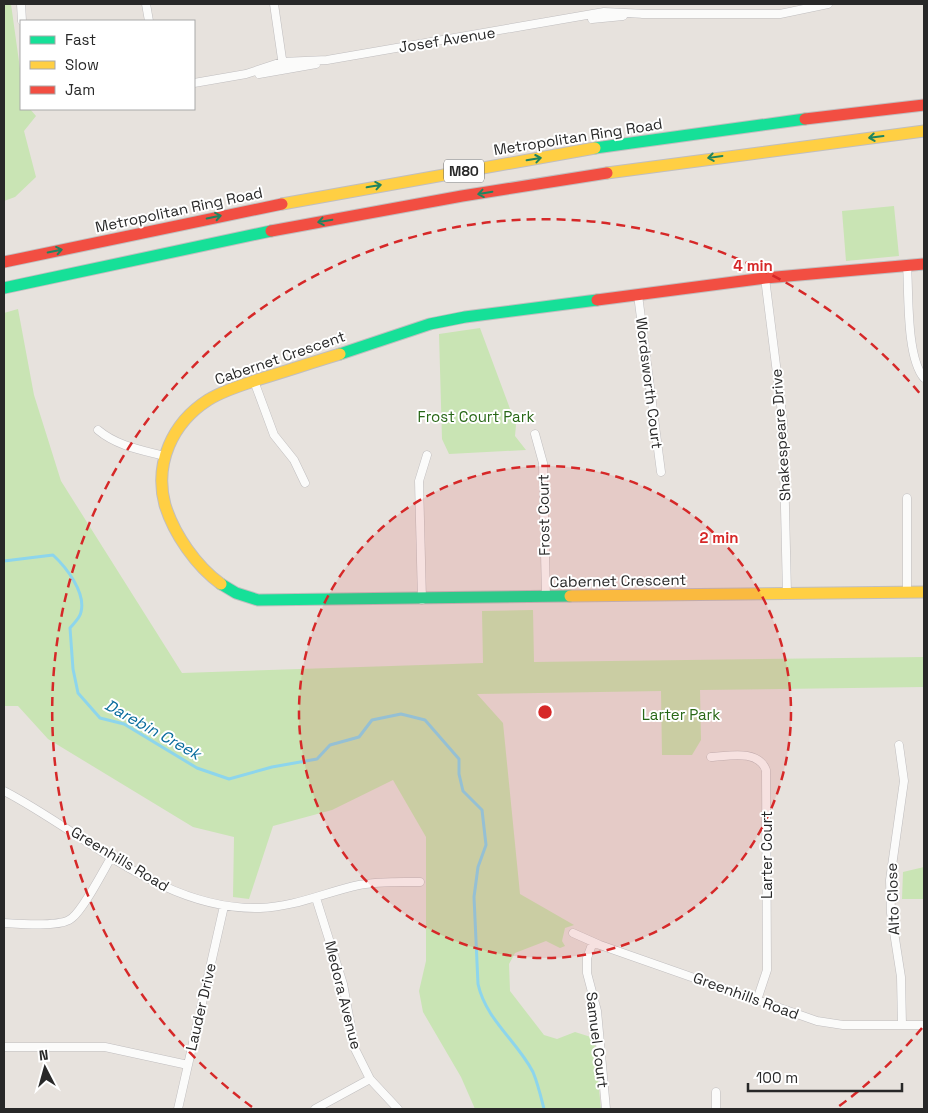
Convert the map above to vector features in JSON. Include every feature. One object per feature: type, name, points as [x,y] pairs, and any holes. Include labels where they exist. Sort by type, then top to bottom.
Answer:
[{"type":"main road","name":"Metropolitan Ring Road","points":[[6,261],[249,209],[417,178],[658,138],[924,105]]},
{"type":"main road","name":"M80","points":[[4,288],[319,222],[548,182],[769,150],[924,131]]},
{"type":"main road","name":"Cabernet Crescent","points":[[924,264],[765,278],[465,317],[430,324],[225,391],[200,404],[180,424],[164,456],[161,488],[168,515],[193,556],[214,580],[246,598],[271,601],[422,600],[924,592]]},
{"type":"street","points":[[21,4],[22,20]]},
{"type":"street","points":[[146,4],[148,20]]},
{"type":"street","points":[[274,4],[284,64]]},
{"type":"street","name":"Josef Avenue","points":[[195,83],[246,74],[271,72],[284,64],[306,67],[327,60],[568,20],[646,14],[780,14],[807,10],[828,4]]},
{"type":"street","points":[[906,265],[914,361],[924,378]]},
{"type":"street","name":"Shakespeare Drive","points":[[765,278],[782,421],[787,594]]},
{"type":"street","name":"Wordsworth Court","points":[[638,294],[660,472]]},
{"type":"street","points":[[254,381],[274,434],[294,460],[305,483]]},
{"type":"street","points":[[98,430],[113,441],[164,456]]},
{"type":"street","name":"Frost Court","points":[[535,434],[543,463],[546,597]]},
{"type":"street","points":[[422,600],[419,481],[427,455]]},
{"type":"street","points":[[907,498],[907,592]]},
{"type":"street","name":"Alto Close","points":[[898,744],[904,781],[890,880],[891,913],[901,977],[902,1025]]},
{"type":"street","name":"Larter Court","points":[[711,757],[749,756],[761,761],[766,770],[767,970],[757,1000]]},
{"type":"street","name":"Greenhills Road","points":[[4,791],[172,890],[202,902],[224,906],[259,908],[316,898],[362,885],[420,882]]},
{"type":"street","points":[[4,923],[58,923],[71,920],[80,910],[112,856]]},
{"type":"street","name":"Medora Avenue","points":[[316,898],[344,984],[355,1049],[370,1079],[398,1109]]},
{"type":"street","name":"Lauder Drive","points":[[178,1109],[224,906]]},
{"type":"street","name":"Greenhills Road","points":[[573,933],[593,942],[826,1024],[924,1025]]},
{"type":"street","name":"Samuel Court","points":[[593,942],[587,958],[587,974],[597,1010],[606,1109]]},
{"type":"street","points":[[4,1047],[105,1048],[188,1065]]},
{"type":"street","points":[[315,1109],[370,1079]]},
{"type":"street","points":[[716,1092],[716,1109]]},
{"type":"green space","points":[[4,4],[11,4],[20,69],[20,110],[31,110],[36,116],[24,131],[36,177],[15,197],[4,201]]},
{"type":"green space","points":[[894,206],[899,256],[846,261],[842,211]]},
{"type":"green space","name":"Larter Park","points":[[18,309],[34,395],[61,481],[182,673],[483,663],[482,611],[533,610],[534,662],[924,657],[924,687],[700,690],[701,740],[692,755],[662,755],[661,691],[477,694],[503,723],[520,894],[574,925],[565,928],[562,941],[565,946],[560,948],[546,941],[515,953],[509,964],[510,991],[544,1035],[557,1039],[575,1032],[594,1038],[601,1109],[475,1109],[461,1077],[423,1012],[419,991],[426,961],[426,837],[393,780],[332,810],[273,826],[249,899],[233,897],[234,837],[193,827],[48,739],[18,706],[4,706],[4,313]]},
{"type":"green space","name":"Frost Court Park","points":[[480,328],[516,425],[515,436],[526,450],[449,454],[442,439],[439,334]]},
{"type":"green space","points":[[924,867],[924,899],[902,899],[903,872]]},
{"type":"waterway","name":"Darebin Creek","points":[[4,561],[53,555],[58,560],[74,581],[81,597],[80,614],[70,628],[73,669],[78,693],[100,718],[124,724],[197,768],[229,779],[272,767],[317,759],[330,745],[359,737],[372,720],[401,714],[425,720],[459,759],[459,774],[463,791],[482,810],[486,845],[478,867],[474,897],[478,984],[488,1009],[533,1072],[544,1109]]},
{"type":"traffic: fast","points":[[595,148],[805,119]]},
{"type":"traffic: fast","points":[[4,288],[271,231]]},
{"type":"traffic: fast","points":[[340,354],[430,324],[465,317],[597,300]]},
{"type":"traffic: fast","points":[[221,584],[236,593],[258,600],[570,596]]},
{"type":"traffic: slow","points":[[607,173],[924,131]]},
{"type":"traffic: slow","points":[[282,204],[595,148]]},
{"type":"traffic: slow","points":[[221,584],[203,568],[187,549],[169,516],[162,490],[164,460],[169,446],[185,420],[195,409],[220,393],[340,354]]},
{"type":"traffic: slow","points":[[570,596],[924,592]]},
{"type":"traffic: jam","points":[[805,119],[924,105]]},
{"type":"traffic: jam","points":[[271,231],[462,196],[607,173]]},
{"type":"traffic: jam","points":[[4,262],[282,204]]},
{"type":"traffic: jam","points":[[597,300],[765,278],[924,264]]}]
